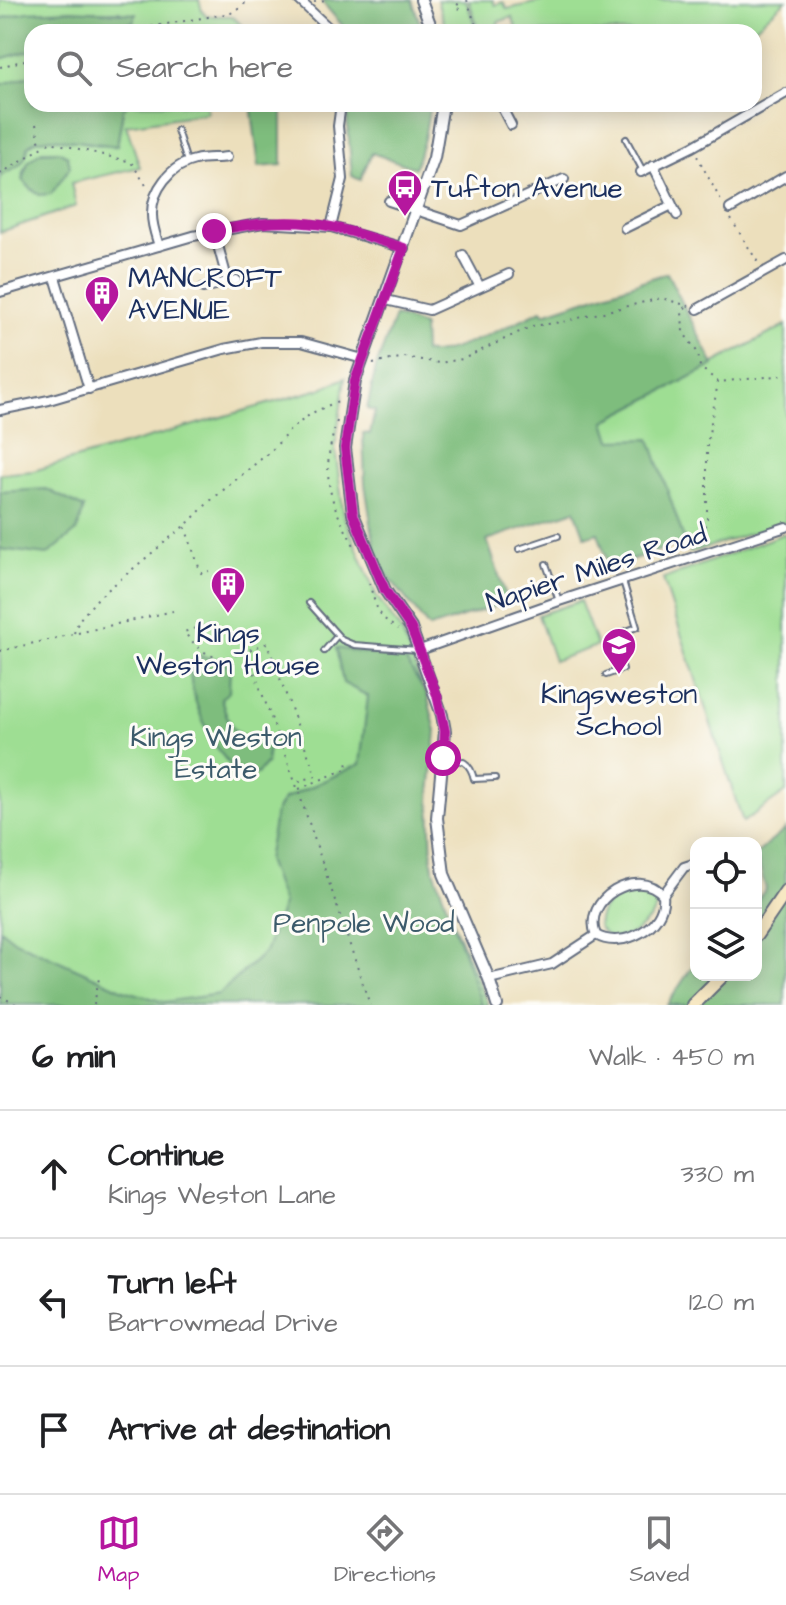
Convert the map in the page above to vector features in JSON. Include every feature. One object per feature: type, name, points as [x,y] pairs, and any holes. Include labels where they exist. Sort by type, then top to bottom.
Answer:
[{"type":"main road","points":[[762,926],[786,891]]},
{"type":"main road","points":[[693,1005],[717,981]]},
{"type":"street","points":[[299,0],[324,24]]},
{"type":"street","points":[[421,0],[430,24]]},
{"type":"street","points":[[762,107],[786,93]]},
{"type":"street","points":[[331,227],[343,179],[338,126],[340,112]]},
{"type":"street","points":[[442,112],[438,143],[386,300],[355,381],[345,448],[353,514],[385,590],[411,628],[442,715],[445,731],[437,818],[444,874],[497,1005]]},
{"type":"street","points":[[504,112],[511,125]]},
{"type":"street","points":[[642,172],[753,112]]},
{"type":"street","points":[[159,246],[152,215],[155,197],[168,176],[187,162],[227,157]]},
{"type":"street","points":[[653,165],[677,215]]},
{"type":"street","points":[[730,209],[786,176]]},
{"type":"street","points":[[389,201],[447,222],[466,224],[555,188],[564,179]]},
{"type":"street","points":[[735,193],[740,204]]},
{"type":"street","points":[[625,228],[672,205]]},
{"type":"street","points":[[0,292],[214,231],[263,223],[331,227],[404,248]]},
{"type":"street","points":[[203,288],[232,281],[214,231]]},
{"type":"street","points":[[463,255],[480,287]]},
{"type":"street","points":[[698,309],[786,260]]},
{"type":"street","points":[[386,300],[429,310],[509,274]]},
{"type":"street","points":[[55,277],[89,389]]},
{"type":"street","points":[[0,410],[89,389],[224,349],[261,342],[301,342],[363,359]]},
{"type":"street","name":"Napier Miles Road","points":[[420,650],[786,527]]},
{"type":"street","points":[[663,895],[684,867],[690,865]]},
{"type":"street","points":[[628,884],[644,884],[658,889],[663,895],[664,903],[659,916],[636,935],[609,941],[596,935],[593,926],[596,912],[602,900],[612,892],[628,884]]},
{"type":"street","points":[[489,979],[552,964],[596,935]]},
{"type":"lane","points":[[177,130],[187,162]]},
{"type":"lane","points":[[626,139],[642,172]]},
{"type":"lane","points":[[519,549],[558,536]]},
{"type":"lane","points":[[539,542],[542,552]]},
{"type":"lane","points":[[546,564],[559,601]]},
{"type":"lane","points":[[606,675],[623,669],[613,636],[637,627],[623,581]]},
{"type":"lane","points":[[309,603],[337,636],[354,645],[420,650]]},
{"type":"lane","points":[[324,651],[337,636]]},
{"type":"lane","points":[[443,758],[465,762],[471,768],[474,779],[495,778]]},
{"type":"path","points":[[167,24],[231,13],[250,0]]},
{"type":"path","points":[[467,0],[475,24]]},
{"type":"path","points":[[0,67],[24,60]]},
{"type":"path","points":[[36,124],[41,146]]},
{"type":"path","points":[[0,174],[51,142],[131,162],[155,197]]},
{"type":"path","points":[[692,147],[764,272]]},
{"type":"path","points":[[363,359],[375,364],[404,357],[439,363],[463,359],[532,326],[562,322],[661,298],[687,306],[682,311],[683,332],[698,353],[700,367],[718,382],[786,375]]},
{"type":"path","points":[[690,547],[698,544],[707,520],[707,445],[718,382]]},
{"type":"path","points":[[74,633],[79,620],[98,598],[272,450],[291,429],[312,413],[345,398]]},
{"type":"path","points":[[185,526],[201,573],[209,571]]},
{"type":"path","points":[[0,651],[173,611]]},
{"type":"path","points":[[210,623],[184,632],[203,652],[223,658],[267,643],[316,776],[295,783]]},
{"type":"path","points":[[246,650],[298,790],[370,1005]]},
{"type":"path","points":[[298,790],[348,768],[347,761]]},
{"type":"path","points":[[94,1005],[99,978]]},
{"type":"path","points":[[0,996],[17,1005]]},
{"type":"green space","points":[[0,0],[199,0],[207,16],[232,16],[240,24],[126,24],[133,22],[120,11],[27,12],[0,19]]},
{"type":"green space","points":[[412,0],[420,24],[341,24],[322,2]]},
{"type":"green space","points":[[437,0],[466,0],[474,24],[444,24]]},
{"type":"green space","points":[[469,0],[493,0],[495,5],[503,2],[507,9],[548,0],[786,0],[759,24],[515,24],[512,17],[498,24],[476,24]]},
{"type":"green space","points":[[72,10],[136,14],[133,22],[126,24],[24,24],[24,52],[0,59],[0,19],[27,12]]},
{"type":"green space","points":[[24,52],[24,78],[0,85],[0,59]]},
{"type":"green space","points":[[24,78],[24,112],[123,112],[117,146],[52,138],[34,141],[28,146],[19,165],[0,176],[0,85]]},
{"type":"green space","points":[[123,112],[207,112],[126,125],[140,167],[71,183],[76,206],[0,232],[0,176],[22,162],[28,146],[38,140],[59,138],[117,146]],"holes":[[[42,151],[58,151],[67,172],[54,190],[33,191],[23,174],[31,160]]]},
{"type":"green space","points":[[252,112],[282,112],[282,165],[259,167]]},
{"type":"green space","points":[[348,112],[429,112],[415,168],[372,153],[360,180],[352,176]]},
{"type":"green space","points":[[58,151],[68,156],[70,167],[51,194],[39,195],[23,181],[28,162],[40,152]]},
{"type":"green space","points":[[667,273],[714,365],[605,421],[611,440],[650,439],[685,542],[609,567],[598,533],[585,537],[575,510],[487,540],[508,602],[429,628],[377,562],[365,484],[363,433],[370,434],[375,411],[367,409],[376,367],[395,316],[423,326],[424,352],[434,353],[464,345],[542,310],[544,313]]},
{"type":"green space","points":[[786,325],[786,522],[690,553],[610,440],[605,421]]},
{"type":"green space","name":"Kings Weston Estate","points":[[345,378],[335,448],[344,517],[376,595],[402,633],[428,702],[427,818],[434,877],[488,1005],[0,1005],[0,474],[33,471],[320,389]]},
{"type":"green space","points":[[46,489],[84,508],[77,531],[47,555],[0,549],[0,492]]},
{"type":"green space","points":[[786,533],[786,792],[743,822],[663,579]]},
{"type":"green space","points":[[580,601],[597,646],[554,661],[538,615]]},
{"type":"green space","name":"Penpole Wood","points":[[336,648],[405,660],[427,695],[436,731],[430,795],[432,864],[482,1005],[0,1005],[0,929],[15,941],[124,990],[164,1002],[219,994],[265,952],[283,904],[267,860],[276,811],[284,799],[360,764],[368,696],[343,683]]},
{"type":"green space","points":[[199,656],[230,666],[229,692],[221,698],[229,720],[239,734],[268,743],[267,763],[257,774],[241,775],[231,766],[205,725],[191,679],[190,665]]},
{"type":"green space","points":[[786,829],[785,1005],[667,1005],[690,970],[690,981],[762,981],[762,894],[766,889],[762,875],[762,849]]},
{"type":"green space","points":[[631,888],[649,890],[656,898],[655,909],[648,921],[636,931],[622,937],[609,936],[598,926],[601,912],[613,899]]},
{"type":"place","name":"Tufton Avenue","points":[[405,218]]},
{"type":"place","name":"MANCROFT AVENUE","points":[[102,324]]},
{"type":"place","name":"Kings Weston House","points":[[228,615]]},
{"type":"place","name":"Kingsweston School","points":[[619,676]]},
{"type":"route","points":[[214,231],[263,223],[315,224],[404,248],[355,381],[345,448],[353,514],[385,590],[411,628],[437,695],[445,731],[443,758]]}]
